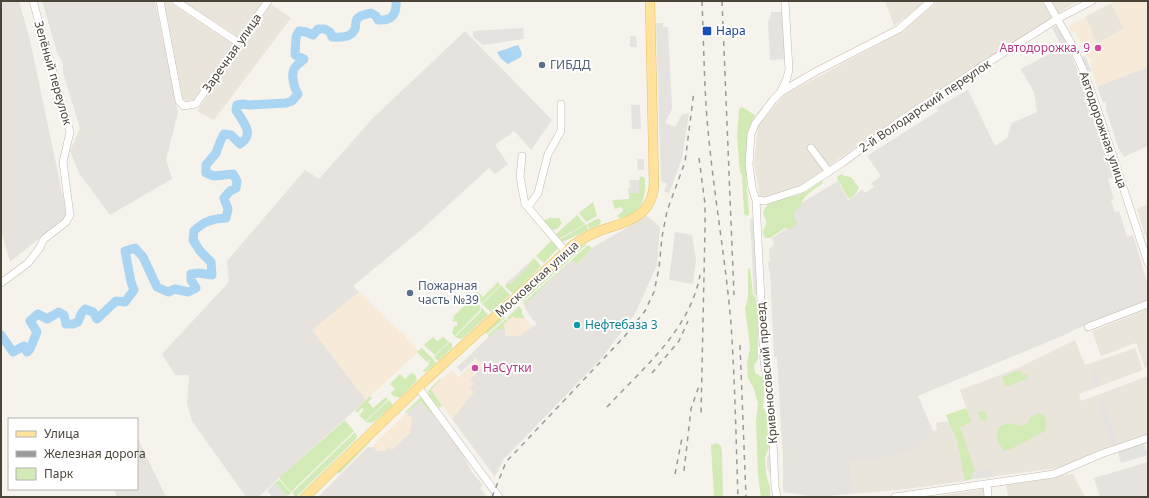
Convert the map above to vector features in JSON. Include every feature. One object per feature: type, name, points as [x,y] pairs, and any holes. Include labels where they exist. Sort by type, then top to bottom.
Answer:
[{"type":"main road","name":"Московская улица","points":[[306,497],[418,387],[566,252],[586,237],[624,223],[638,216],[648,207],[653,196],[654,171],[650,1]]},
{"type":"street","name":"Зелёный переулок","points":[[1,283],[28,263],[39,249],[44,239],[66,222],[70,215],[63,162],[70,132],[33,1]]},
{"type":"street","name":"Заречная улица","points":[[160,1],[179,101],[184,106],[196,104],[267,1]]},
{"type":"street","points":[[176,1],[239,43]]},
{"type":"street","points":[[781,92],[789,70],[788,1]]},
{"type":"street","points":[[781,92],[815,72],[898,29],[931,1]]},
{"type":"street","name":"Автодорожная улица","points":[[1047,1],[1071,44],[1084,72],[1148,263]]},
{"type":"street","name":"2-й Володарский переулок","points":[[756,200],[765,201],[802,189],[842,163],[894,125],[1057,19],[1092,1]]},
{"type":"street","name":"Кривоносовский проезд","points":[[778,497],[775,487],[771,398],[764,362],[756,200],[752,188],[749,164],[751,134],[755,124],[772,100],[781,92]]},
{"type":"street","points":[[528,207],[538,193],[548,154],[561,131],[561,104]]},
{"type":"street","points":[[811,148],[829,172]]},
{"type":"street","points":[[522,156],[520,177],[525,204],[566,252]]},
{"type":"street","points":[[1088,327],[1148,304]]},
{"type":"street","points":[[418,387],[499,497]]},
{"type":"street","points":[[895,497],[1054,474],[1101,454],[1148,438]]},
{"type":"street","points":[[987,484],[988,497]]},
{"type":"shaded area","points":[[1,1],[19,1],[30,40],[67,216],[10,262],[1,231]]},
{"type":"shaded area","points":[[42,1],[155,1],[178,112],[166,160],[172,179],[110,215],[79,173],[70,151],[80,128],[63,73],[63,64],[57,52]]},
{"type":"shaded area","points":[[164,1],[168,1],[233,44],[194,100],[186,101],[183,99]]},
{"type":"shaded area","points":[[183,1],[258,1],[262,3],[238,37]]},
{"type":"shaded area","points":[[885,1],[926,1],[894,26]]},
{"type":"shaded area","points":[[938,1],[1042,1],[1052,18],[891,122],[801,186],[760,199],[754,163],[758,126],[784,95],[900,33]]},
{"type":"shaded area","points":[[1051,1],[1079,1],[1058,13]]},
{"type":"shaded area","points":[[1115,1],[1146,1],[1148,6],[1148,67],[1097,87],[1090,61],[1092,59],[1088,59],[1075,31],[1072,33],[1068,26],[1085,17],[1097,44],[1124,28],[1111,3]]},
{"type":"shaded area","points":[[1111,3],[1124,28],[1097,44],[1085,17]]},
{"type":"shaded area","points":[[271,4],[291,18],[214,120],[197,111]]},
{"type":"shaded area","points":[[771,12],[785,12],[788,59],[770,60],[768,22]]},
{"type":"shaded area","points":[[656,23],[663,23],[663,27],[668,27],[672,109],[665,123],[675,127],[682,114],[689,113],[682,158],[669,194],[664,191],[667,184],[661,181]]},
{"type":"shaded area","points":[[1057,25],[1066,42],[1061,45],[1052,28]]},
{"type":"shaded area","points":[[523,28],[524,39],[483,45],[473,37],[473,31]]},
{"type":"shaded area","points":[[465,31],[552,120],[531,150],[514,131],[495,145],[508,164],[495,174],[489,168],[421,230],[353,286],[359,292],[312,330],[366,400],[258,497],[246,497],[192,421],[187,404],[189,375],[175,375],[162,354],[229,282],[227,261],[305,170],[319,179],[373,118]]},
{"type":"shaded area","points":[[630,36],[636,36],[637,47],[630,47]]},
{"type":"shaded area","points":[[1067,45],[1095,113],[1114,177],[1108,179],[1114,199],[1111,200],[1115,212],[1119,211],[1127,237],[1133,235],[1148,285],[1148,301],[1085,325],[918,396],[933,431],[922,444],[908,454],[850,463],[850,474],[854,492],[851,494],[815,497],[783,492],[783,456],[780,429],[777,357],[774,357],[770,271],[768,261],[770,261],[769,249],[774,244],[772,238],[791,226],[783,214],[838,181],[848,200],[858,194],[857,193],[862,189],[865,193],[874,187],[871,183],[881,176],[867,156],[938,111],[936,108],[968,90],[995,146],[1007,138],[1012,123],[1037,112],[1034,92],[1021,70],[1022,68]]},
{"type":"shaded area","points":[[1085,56],[1092,71],[1088,73],[1081,58]]},
{"type":"shaded area","points":[[1148,67],[1148,146],[1124,157],[1118,147],[1106,109],[1106,102],[1103,102],[1097,87]]},
{"type":"shaded area","points":[[631,105],[640,105],[641,129],[632,129]]},
{"type":"shaded area","points":[[637,159],[644,159],[644,170],[638,170]]},
{"type":"shaded area","points":[[629,180],[639,180],[639,193],[628,193],[628,188],[630,188]]},
{"type":"shaded area","points":[[1148,204],[1148,244],[1137,209]]},
{"type":"shaded area","points":[[647,216],[660,227],[657,265],[635,314],[600,360],[503,460],[495,477],[452,419],[474,392],[470,389],[474,383],[470,379],[484,366],[471,354],[496,330],[505,329],[505,336],[519,336],[537,324],[529,315],[524,305],[572,260],[577,264],[592,248]]},
{"type":"shaded area","points":[[750,219],[755,219],[758,295],[754,295]]},
{"type":"shaded area","points":[[675,232],[692,235],[696,259],[693,284],[669,280]]},
{"type":"shaded area","points":[[527,264],[529,266],[510,284],[508,282]]},
{"type":"shaded area","points":[[359,292],[400,332],[402,331],[407,337],[406,339],[419,351],[366,400],[312,330]]},
{"type":"shaded area","points":[[1148,309],[1148,367],[1145,368],[1136,343],[1101,356],[1092,331]]},
{"type":"shaded area","points":[[513,316],[515,318],[525,318],[533,327],[519,337],[505,336],[503,325]]},
{"type":"shaded area","points":[[1075,340],[1085,365],[1135,348],[1143,370],[1079,394],[1081,401],[1148,376],[1148,434],[1097,451],[1059,468],[972,479],[972,473],[960,426],[971,422],[960,390],[1016,369]]},
{"type":"shaded area","points":[[471,354],[475,359],[461,372],[457,367]]},
{"type":"shaded area","points":[[477,359],[484,366],[475,383],[475,392],[452,419],[431,392],[431,389],[452,370],[459,377]]},
{"type":"shaded area","points":[[1095,369],[1100,385],[1096,387],[1090,371]]},
{"type":"shaded area","points":[[420,400],[426,408],[428,408],[460,450],[473,474],[483,485],[480,488],[486,495],[485,497],[318,497],[368,447],[373,447],[377,451],[386,451],[389,448],[392,450],[411,432],[409,430],[411,428],[412,419],[407,413]]},
{"type":"shaded area","points":[[1103,401],[1118,444],[1112,446],[1098,403]]},
{"type":"shaded area","points":[[407,413],[412,419],[411,432],[392,451],[377,451],[373,447],[378,440]]},
{"type":"shaded area","points":[[949,421],[957,441],[965,481],[907,489],[851,494],[854,492],[850,474],[850,463],[908,454],[922,444],[933,431],[937,430],[936,423]]},
{"type":"shaded area","points":[[138,439],[166,497],[117,497],[114,490],[138,490]]},
{"type":"shaded area","points":[[1144,444],[1148,455],[1121,463],[1118,452]]},
{"type":"shaded area","points":[[772,449],[773,478],[767,469],[767,458]]},
{"type":"shaded area","points":[[1148,462],[1148,497],[1100,497],[1094,478]]},
{"type":"shaded area","points":[[991,469],[994,477],[972,479],[972,473]]},
{"type":"shaded area","points":[[1073,474],[1085,497],[1008,497],[1006,485]]},
{"type":"shaded area","points":[[275,483],[287,496],[286,497],[273,497],[267,491]]},
{"type":"shaded area","points":[[984,489],[985,497],[932,497]]},
{"type":"green space","points":[[742,107],[755,115],[751,124],[746,149],[748,216],[744,214],[742,174],[740,172],[737,136],[739,109]]},
{"type":"green space","points":[[841,174],[851,177],[859,188],[854,196],[850,198],[848,198],[838,180],[837,177]]},
{"type":"green space","points":[[641,176],[645,178],[645,192],[641,204],[633,213],[620,218],[617,216],[623,211],[622,207],[615,209],[612,201],[629,199],[629,193],[639,193],[639,180]]},
{"type":"green space","points":[[822,181],[823,183],[806,196],[801,203],[800,208],[796,209],[793,215],[797,223],[791,229],[785,228],[770,238],[765,238],[763,232],[766,221],[763,212],[770,203],[804,193]]},
{"type":"green space","points":[[593,202],[597,216],[586,222],[579,213]]},
{"type":"green space","points":[[577,215],[585,224],[559,239],[555,235]]},
{"type":"green space","points":[[559,218],[562,223],[557,229],[551,230],[547,227],[544,220]]},
{"type":"green space","points":[[600,219],[601,222],[599,225],[589,229],[587,224]]},
{"type":"green space","points":[[586,224],[588,230],[563,242],[559,240]]},
{"type":"green space","points":[[551,241],[558,248],[544,263],[536,256]]},
{"type":"green space","points":[[588,243],[522,302],[520,299],[577,248]]},
{"type":"green space","points":[[588,245],[592,248],[577,264],[572,260],[524,305],[523,303]]},
{"type":"green space","points":[[534,258],[541,266],[513,294],[505,286],[508,282],[510,284]]},
{"type":"green space","points":[[750,268],[753,294],[756,299],[758,310],[758,359],[754,366],[755,373],[764,378],[763,408],[769,416],[769,447],[765,458],[770,497],[761,497],[758,475],[756,421],[758,404],[754,389],[748,378],[747,363],[750,348],[745,309],[748,298],[748,269]]},
{"type":"green space","points":[[498,282],[500,285],[482,303],[475,296],[478,292],[483,297]]},
{"type":"green space","points":[[501,285],[510,295],[491,312],[482,304]]},
{"type":"green space","points":[[472,298],[480,306],[480,310],[455,336],[452,333],[454,326],[457,326],[457,322],[452,321],[454,318],[453,317]]},
{"type":"green space","points":[[519,306],[525,318],[515,318],[513,316],[509,320],[507,318]]},
{"type":"green space","points":[[481,307],[488,315],[463,338],[461,339],[455,337],[481,311]]},
{"type":"green space","points":[[502,315],[505,318],[487,334],[484,332]]},
{"type":"green space","points":[[506,319],[508,321],[503,325],[505,329],[496,330],[489,337],[488,335]]},
{"type":"green space","points":[[433,337],[437,341],[443,337],[449,342],[435,355],[424,345]]},
{"type":"green space","points":[[450,342],[452,344],[452,348],[438,361],[434,357]]},
{"type":"green space","points":[[422,348],[432,358],[427,362],[417,352]]},
{"type":"green space","points":[[432,358],[436,363],[424,372],[423,371],[429,365],[428,363]]},
{"type":"green space","points":[[1020,370],[1022,375],[1026,374],[1028,378],[1006,387],[1002,377]]},
{"type":"green space","points":[[411,373],[415,374],[393,396],[391,393],[395,389],[390,384],[400,374],[405,379]]},
{"type":"green space","points":[[415,374],[417,380],[400,398],[393,396]]},
{"type":"green space","points":[[440,379],[441,380],[431,390],[442,406],[439,408],[429,396],[428,391]]},
{"type":"green space","points":[[370,396],[372,398],[368,402],[373,408],[386,397],[388,400],[365,421],[359,415],[364,410],[362,408],[357,413],[355,411]]},
{"type":"green space","points":[[421,397],[433,412],[432,414],[420,401],[405,414],[405,412]]},
{"type":"green space","points":[[389,400],[393,405],[374,422],[365,422]]},
{"type":"green space","points":[[966,408],[972,422],[960,427],[975,472],[972,473],[972,479],[965,481],[957,441],[946,415]]},
{"type":"green space","points":[[985,411],[988,420],[981,421],[978,412]]},
{"type":"green space","points":[[1039,413],[1044,416],[1046,420],[1045,431],[1013,448],[1004,451],[997,441],[998,428],[1009,424],[1020,426],[1028,423],[1029,418]]},
{"type":"green space","points":[[345,420],[354,431],[291,492],[280,477]]},
{"type":"green space","points":[[355,432],[357,436],[355,440],[296,497],[292,493]]},
{"type":"green space","points":[[371,441],[339,474],[338,472]]},
{"type":"green space","points":[[717,443],[721,446],[722,452],[723,497],[714,497],[711,445]]},
{"type":"green space","points":[[279,480],[291,493],[287,496],[275,483]]},
{"type":"water","points":[[518,45],[522,53],[521,57],[508,64],[501,59],[497,52]]},
{"type":"waterway","points":[[1,335],[13,352],[24,346],[27,352],[30,349],[37,332],[30,321],[38,314],[47,319],[59,312],[64,315],[66,324],[73,324],[78,322],[85,309],[93,312],[97,319],[116,301],[125,302],[134,290],[125,251],[135,248],[143,257],[157,287],[168,292],[175,289],[188,292],[196,288],[191,280],[191,274],[199,273],[212,275],[211,262],[200,251],[193,240],[194,231],[208,221],[226,218],[228,209],[224,198],[230,191],[236,188],[237,181],[233,174],[214,176],[206,173],[206,165],[216,153],[224,134],[231,135],[240,144],[245,140],[247,136],[246,127],[236,110],[237,105],[286,103],[292,101],[298,94],[294,85],[293,72],[297,65],[304,59],[295,55],[296,37],[299,31],[313,35],[318,29],[325,29],[330,32],[332,37],[345,37],[353,32],[355,29],[356,20],[362,16],[371,13],[376,16],[378,20],[387,19],[393,16],[396,10],[396,1]]},
{"type":"railway","points":[[702,1],[707,123],[731,324],[738,497]]},
{"type":"railway","points":[[722,1],[734,295]]},
{"type":"railway","points":[[492,497],[506,462],[624,337],[645,311],[654,292],[667,211],[685,162],[694,91]]},
{"type":"railway","points":[[699,158],[705,204],[701,415]]},
{"type":"railway","points":[[607,407],[650,363],[676,331],[695,295],[700,275]]},
{"type":"railway","points":[[652,373],[679,341],[688,321]]},
{"type":"railway","points":[[740,345],[746,497]]},
{"type":"railway","points":[[684,471],[691,409],[700,383]]},
{"type":"railway","points":[[675,474],[682,438]]},
{"type":"place","name":"Нара","points":[[707,31]]},
{"type":"place","name":"Автодорожка, 9","points":[[1098,48]]},
{"type":"place","name":"ГИБДД","points":[[542,65]]},
{"type":"place","name":"Пожарная часть №39","points":[[410,293]]},
{"type":"place","name":"Нефтебаза 3","points":[[577,325]]},
{"type":"place","name":"НаСутки","points":[[475,368]]}]
